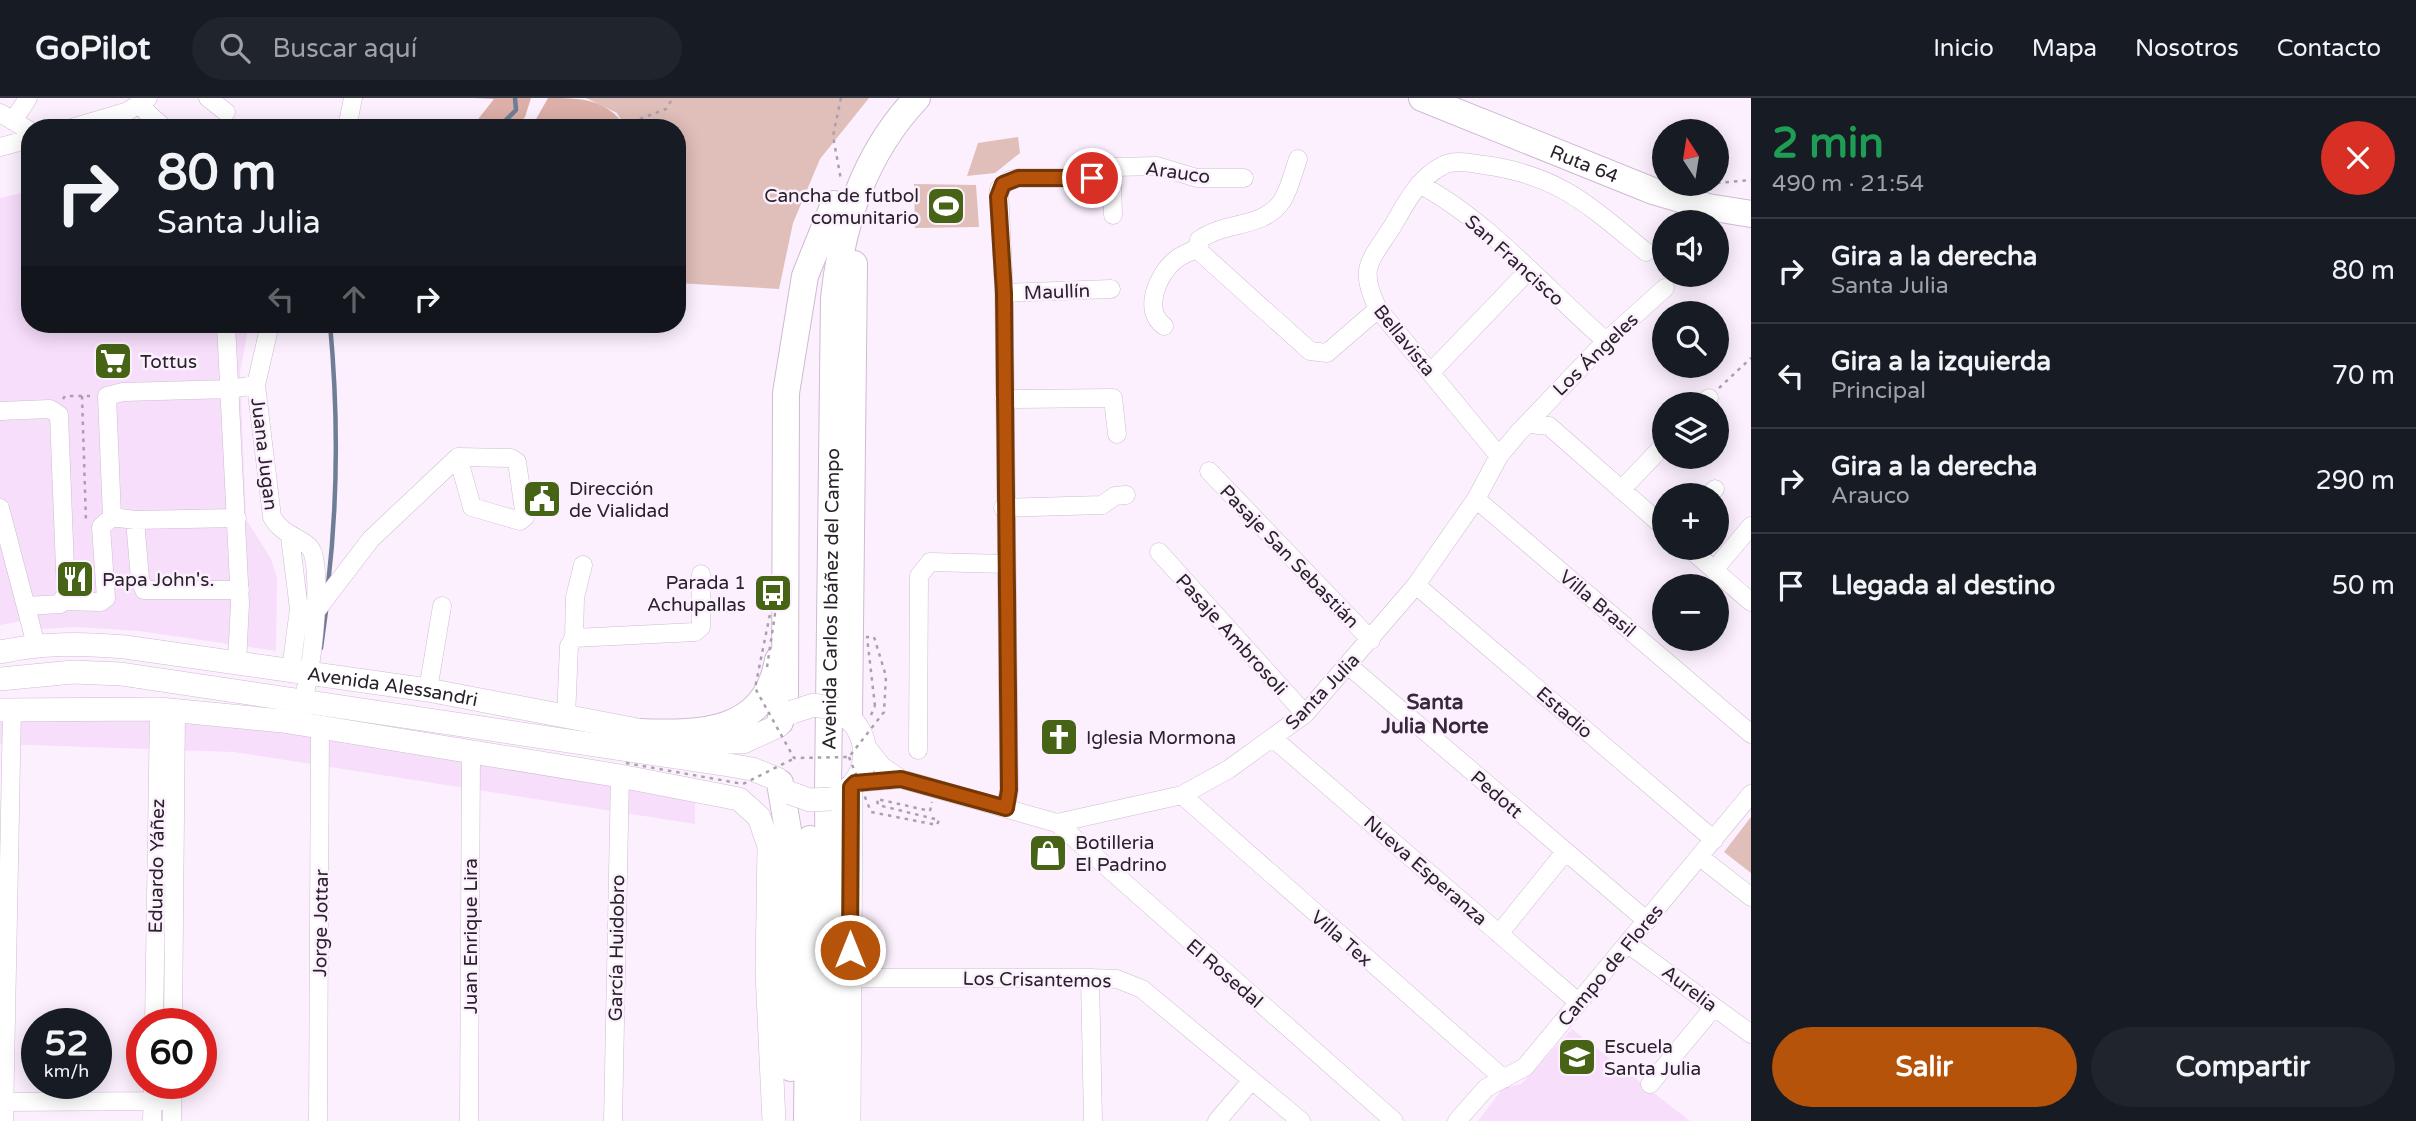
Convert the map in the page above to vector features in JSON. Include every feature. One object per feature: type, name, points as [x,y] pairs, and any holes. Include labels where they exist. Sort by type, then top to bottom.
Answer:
[{"type":"highway","name":"Avenida Carlos Ibáñez del Campo","points":[[807,1121],[815,315],[819,271],[838,193],[868,133],[893,98]]},
{"type":"highway","name":"Avenida Carlos Ibáñez del Campo","points":[[830,1121],[828,788],[832,323],[842,237],[862,180],[882,143],[917,98]]},
{"type":"highway","name":"Ruta 64","points":[[1422,98],[1653,191],[1708,207],[1751,214]]},
{"type":"highway","name":"Ruta 64","points":[[1471,98],[1652,173]]},
{"type":"highway","points":[[843,713],[853,270],[863,211],[882,143]]},
{"type":"highway","points":[[783,720],[786,393],[805,276],[838,193]]},
{"type":"highway","points":[[1729,193],[1751,197]]},
{"type":"highway","points":[[636,732],[701,733],[723,727],[747,713],[761,700],[775,679],[785,617]]},
{"type":"highway","points":[[782,785],[789,836],[788,935],[793,1121]]},
{"type":"main road","points":[[61,709],[28,699],[7,678],[22,657],[78,642]]},
{"type":"main road","name":"Avenida Alessandri","points":[[0,652],[36,645],[78,642],[428,690],[636,732],[725,744],[757,738],[783,720]]},
{"type":"main road","name":"Avenida Alessandri","points":[[7,678],[73,672],[121,674],[729,765],[752,769],[782,785]]},
{"type":"main road","points":[[849,1121],[853,785],[863,767],[843,713],[814,705],[783,720],[769,752],[782,785],[810,800],[831,799],[853,785]]},
{"type":"main road","points":[[6,709],[168,709],[283,721],[471,751],[623,770],[730,796],[753,810],[764,826],[769,854],[768,984],[774,1121]]},
{"type":"street","points":[[6,117],[28,98]]},
{"type":"street","points":[[208,98],[226,112]]},
{"type":"street","points":[[349,119],[353,98]]},
{"type":"street","points":[[95,119],[145,100],[158,119]]},
{"type":"street","points":[[0,147],[21,141]]},
{"type":"street","points":[[1298,159],[1283,198],[1274,210],[1251,222],[1213,229],[1199,240],[1201,253],[1310,352],[1327,354],[1377,309]]},
{"type":"street","name":"Bellavista","points":[[1499,456],[1377,309],[1365,281],[1369,263],[1419,184],[1442,165],[1457,162],[1514,169],[1556,184],[1646,252]]},
{"type":"street","name":"Arauco","points":[[1004,293],[998,197],[1003,184],[1018,178],[1082,179],[1122,166],[1157,166],[1197,178],[1244,178]]},
{"type":"street","points":[[1101,175],[1112,185],[1113,215]]},
{"type":"street","name":"San Francisco","points":[[1419,184],[1461,212],[1606,341]]},
{"type":"street","points":[[1164,326],[1154,313],[1155,287],[1174,261],[1201,253]]},
{"type":"street","points":[[1431,372],[1528,271]]},
{"type":"street","name":"Los Ángeles","points":[[1530,424],[1535,413],[1606,341],[1665,288]]},
{"type":"street","name":"Maullín","points":[[1004,293],[1111,289]]},
{"type":"street","points":[[1004,293],[1003,508],[1009,790],[1006,808]]},
{"type":"street","points":[[227,333],[240,590],[237,663]]},
{"type":"street","name":"Juana Jugan","points":[[268,333],[257,385],[272,517],[278,529],[289,537]]},
{"type":"street","points":[[112,517],[107,396],[122,392],[230,389],[257,385]]},
{"type":"street","points":[[1004,399],[1113,398],[1117,434]]},
{"type":"street","points":[[0,411],[55,410],[59,415],[64,601]]},
{"type":"street","points":[[1530,424],[1549,426],[1652,517]]},
{"type":"street","name":"Santa Julia","points":[[857,750],[901,779],[1057,823],[1182,795],[1274,739],[1305,715],[1416,585],[1476,499],[1499,456],[1519,432],[1530,424]]},
{"type":"street","points":[[298,624],[316,611],[371,539],[458,457],[511,458],[517,462],[525,517],[520,522],[472,507],[458,457]]},
{"type":"street","points":[[1621,490],[1652,458]]},
{"type":"street","name":"Pasaje San Sebastián","points":[[1209,471],[1371,640]]},
{"type":"street","points":[[1003,508],[1102,505],[1115,496],[1126,495]]},
{"type":"street","name":"Villa Brasil","points":[[1476,499],[1751,734]]},
{"type":"street","points":[[0,508],[36,645]]},
{"type":"street","points":[[27,606],[64,601],[101,602],[106,598],[101,527],[112,517],[135,520],[237,518]]},
{"type":"street","points":[[135,520],[140,579],[144,590],[240,590]]},
{"type":"street","points":[[1714,569],[1751,526]]},
{"type":"street","points":[[283,721],[299,713],[303,703],[300,672],[299,609],[289,537],[307,544],[313,553],[316,611],[300,672]]},
{"type":"street","name":"Pasaje Ambrosoli","points":[[1159,552],[1305,715]]},
{"type":"street","points":[[1703,560],[1751,601]]},
{"type":"street","points":[[918,750],[919,576],[930,562],[1006,564]]},
{"type":"street","points":[[565,717],[569,646],[574,638],[575,597],[583,565]]},
{"type":"street","points":[[574,638],[695,632],[701,627],[701,574]]},
{"type":"street","name":"Estadio","points":[[1416,585],[1714,840]]},
{"type":"street","points":[[428,690],[442,606]]},
{"type":"street","name":"Pedott","points":[[1349,666],[1647,921]]},
{"type":"street","points":[[4,1121],[6,709]]},
{"type":"street","name":"Eduardo Yáñez","points":[[155,1008],[168,709]]},
{"type":"street","name":"Eduardo Yáñez","points":[[168,709],[173,1008]]},
{"type":"street","name":"Jorge Jottar","points":[[318,1121],[320,726]]},
{"type":"street","name":"Nueva Esperanza","points":[[1274,739],[1578,1002]]},
{"type":"street","name":"Juan Enrique Lira","points":[[469,1121],[471,751]]},
{"type":"street","name":"García Huidobro","points":[[613,1121],[623,770]]},
{"type":"street","name":"Santa Julia","points":[[853,785],[901,779]]},
{"type":"street","name":"Campo de Flores","points":[[1457,1121],[1486,1088],[1525,1067],[1751,794]]},
{"type":"street","name":"Villa Tex","points":[[1182,795],[1504,1079]]},
{"type":"street","name":"El Rosedal","points":[[1057,823],[1394,1121]]},
{"type":"street","points":[[1499,934],[1565,852]]},
{"type":"street","points":[[1700,857],[1751,897]]},
{"type":"street","name":"Aurelia","points":[[1628,944],[1751,1034]]},
{"type":"street","name":"Los Crisantemos","points":[[849,978],[1117,979],[1142,989],[1301,1121]]},
{"type":"street","points":[[1090,978],[1093,1121]]},
{"type":"street","points":[[1650,1084],[1714,1007]]},
{"type":"street","points":[[1217,1121],[1251,1081]]},
{"type":"street","points":[[2,1102],[126,1094]]},
{"type":"street","points":[[152,1121],[153,1099]]},
{"type":"street","points":[[172,1099],[172,1121]]},
{"type":"path","points":[[640,119],[666,109],[673,98]]},
{"type":"path","points":[[838,193],[833,136],[841,98]]},
{"type":"path","points":[[1729,182],[1751,180]]},
{"type":"path","points":[[1715,392],[1751,358]]},
{"type":"path","points":[[55,410],[65,396],[107,396]]},
{"type":"path","points":[[82,396],[86,523]]},
{"type":"path","points":[[857,750],[871,812],[937,825],[939,820],[878,805],[877,799],[930,811]]},
{"type":"path","points":[[623,770],[743,784],[794,758]]},
{"type":"shaded area","points":[[474,98],[531,98],[523,119],[478,119],[494,99]]},
{"type":"shaded area","points":[[548,98],[571,98],[601,105],[620,119],[536,119]]},
{"type":"shaded area","points":[[586,98],[869,98],[820,159],[793,223],[779,289],[686,284],[686,119],[621,119],[617,113]]},
{"type":"shaded area","points":[[1018,137],[1020,153],[995,173],[967,176],[978,143]]},
{"type":"shaded area","name":"Cancha de futbol comunitario","points":[[914,184],[976,185],[979,227],[915,228]]},
{"type":"shaded area","points":[[21,193],[21,333],[247,333],[240,372],[246,519],[271,559],[277,578],[276,651],[139,631],[75,627],[42,629],[22,621],[0,625],[0,198]]},
{"type":"shaded area","points":[[61,715],[272,725],[695,801],[695,824],[234,752],[0,744],[0,717]]},
{"type":"shaded area","points":[[1751,817],[1751,873],[1724,852]]},
{"type":"shaded area","name":"Escuela Santa Julia","points":[[1572,1029],[1690,1121],[1478,1121],[1503,1088],[1521,1084]]},
{"type":"waterway","points":[[507,119],[516,110],[515,98]]},
{"type":"waterway","points":[[328,585],[336,454],[331,333]]},
{"type":"waterway","points":[[321,648],[326,611]]},
{"type":"place","name":"Cancha de futbol comunitario","points":[[946,206]]},
{"type":"place","name":"Tottus","points":[[113,361]]},
{"type":"place","name":"Dirección de Vialidad","points":[[542,499]]},
{"type":"place","name":"Papa John's.","points":[[75,579]]},
{"type":"place","name":"Parada 1 Achupallas","points":[[773,593]]},
{"type":"place","name":"Iglesia Mormona","points":[[1059,737]]},
{"type":"place","name":"Botilleria El Padrino","points":[[1048,853]]},
{"type":"place","name":"Escuela Santa Julia","points":[[1577,1057]]},
{"type":"district","name":"Santa Julia Norte","points":[[1435,714]]},
{"type":"route","points":[[850,950],[851,787],[855,783],[901,779],[1006,808],[1009,790],[1003,508],[1004,293],[999,189],[1003,184],[1018,178],[1092,178]]}]
